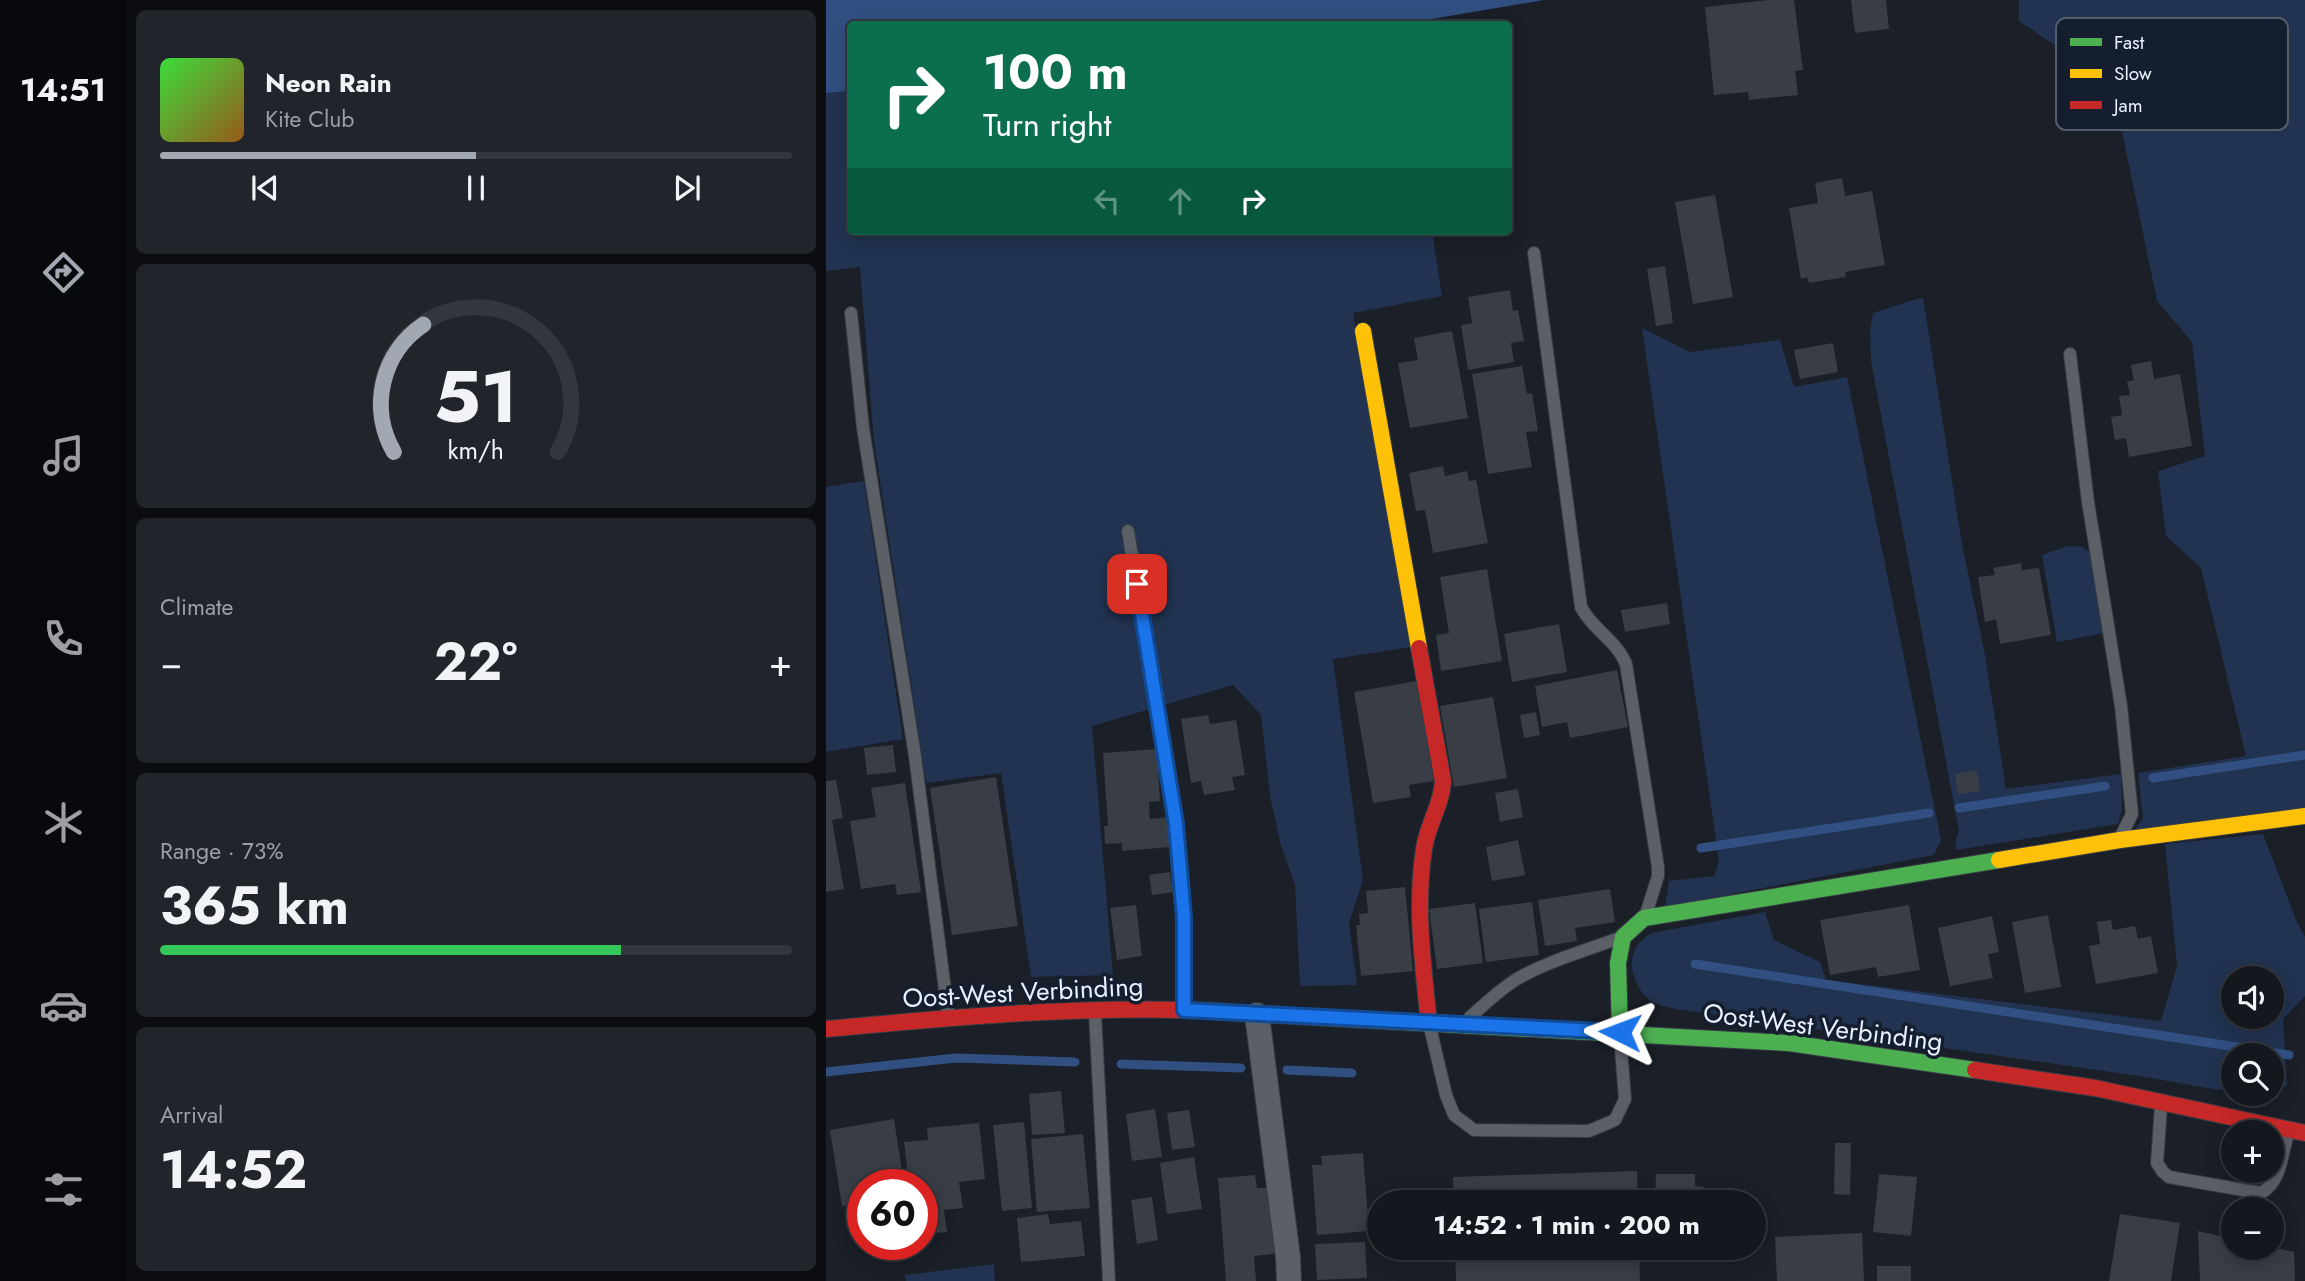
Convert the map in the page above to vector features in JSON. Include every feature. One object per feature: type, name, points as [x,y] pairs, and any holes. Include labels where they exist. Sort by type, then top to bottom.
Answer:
[{"type":"street","points":[[1363,331],[1443,781],[1441,803],[1424,845],[1418,910],[1429,1023]]},
{"type":"street","points":[[1620,1032],[1618,963],[1623,937],[1644,918],[2120,840],[2305,816]]},
{"type":"street","name":"Oost-West Verbinding","points":[[826,1029],[949,1017],[1095,1009],[1184,1010],[1789,1042],[2095,1088],[2297,1131]]},
{"type":"street","points":[[1257,1014],[1289,1281]]},
{"type":"lane","points":[[1534,253],[1581,607],[1590,622],[1622,654],[1628,677],[1658,867],[1658,876],[1644,918]]},
{"type":"lane","points":[[851,313],[863,428],[915,756],[949,1017]]},
{"type":"lane","points":[[2070,354],[2088,502],[2124,733],[2133,814],[2120,840]]},
{"type":"lane","points":[[1128,531],[1176,824],[1184,918],[1184,1010]]},
{"type":"lane","points":[[1461,1024],[1500,990],[1538,968],[1623,937]]},
{"type":"lane","points":[[1095,1009],[1109,1281]]},
{"type":"lane","points":[[1429,1023],[1446,1095],[1454,1115],[1474,1130],[1589,1131],[1615,1120],[1625,1099],[1620,1032]]},
{"type":"lane","points":[[2161,1102],[2157,1163],[2169,1177],[2261,1193],[2270,1188],[2297,1131]]},
{"type":"shaded area","points":[[826,0],[1544,0],[1420,21],[847,21],[847,91],[826,93]]},
{"type":"shaded area","points":[[2019,0],[2305,0],[2305,809],[2135,830],[2143,818],[2138,773],[2246,756],[2201,568],[2166,536],[2158,471],[2205,456],[2192,342],[2157,301],[2122,130],[2288,130],[2288,18],[2056,18],[2056,46],[2019,21]]},
{"type":"shaded area","points":[[847,91],[847,235],[1433,235],[1442,296],[1353,313],[1411,647],[1333,659],[1363,880],[1349,923],[1357,985],[1300,986],[1295,884],[1281,846],[1270,796],[1261,715],[1233,685],[1092,726],[1113,975],[1031,977],[1001,773],[926,783],[874,442],[860,267],[826,271],[826,93]]},
{"type":"shaded area","points":[[1923,297],[1962,544],[1985,655],[2006,789],[2121,774],[2122,809],[2118,824],[1956,850],[1959,831],[1871,361],[1870,331],[1873,313]]},
{"type":"shaded area","points":[[1642,328],[1690,352],[1780,340],[1794,387],[1847,377],[1941,840],[1934,855],[1665,907],[1669,881],[1714,876],[1719,861]]},
{"type":"shaded area","points":[[864,481],[903,739],[826,752],[826,487]]},
{"type":"shaded area","points":[[2068,546],[2082,547],[2090,552],[2105,633],[2057,642],[2042,555]]},
{"type":"shaded area","points":[[2263,834],[2305,937],[2305,996],[2284,1018],[2284,966],[2221,966],[2221,1029],[2284,1029],[2287,1087],[2284,1087],[2284,1043],[2221,1043],[2219,1090],[1676,1009],[1657,1004],[1639,989],[1633,975],[1632,961],[1640,942],[1651,933],[1765,912],[1774,940],[1820,962],[1826,980],[2161,1021],[2177,966],[2165,844]]},
{"type":"shaded area","points":[[994,1264],[995,1281],[906,1281],[905,1275]]},
{"type":"building","points":[[1794,0],[1803,70],[1795,71],[1798,95],[1749,100],[1748,92],[1714,95],[1705,7]]},
{"type":"building","points":[[1851,0],[1886,0],[1889,29],[1855,33]]},
{"type":"building","points":[[1842,178],[1845,196],[1872,191],[1885,265],[1845,272],[1846,277],[1809,283],[1807,277],[1801,279],[1789,208],[1818,203],[1815,183]]},
{"type":"building","points":[[1715,195],[1733,297],[1693,304],[1675,202]]},
{"type":"building","points":[[1665,266],[1673,323],[1656,326],[1647,269]]},
{"type":"building","points":[[1510,290],[1513,311],[1518,310],[1524,341],[1511,343],[1514,362],[1468,370],[1461,325],[1472,323],[1468,297]]},
{"type":"building","points":[[1452,331],[1468,418],[1410,428],[1398,363],[1418,360],[1414,338]]},
{"type":"building","points":[[1833,343],[1838,372],[1800,379],[1794,350]]},
{"type":"building","points":[[2151,361],[2154,379],[2180,374],[2192,446],[2129,457],[2126,438],[2115,440],[2111,417],[2122,415],[2119,396],[2130,395],[2127,382],[2134,380],[2131,365]]},
{"type":"building","points":[[1522,366],[1527,394],[1532,393],[1538,431],[1526,432],[1532,467],[1488,474],[1472,374]]},
{"type":"building","points":[[1443,466],[1445,476],[1467,471],[1469,481],[1476,480],[1488,543],[1433,553],[1425,510],[1416,511],[1409,473]]},
{"type":"building","points":[[2021,563],[2022,570],[2039,568],[2051,635],[2000,644],[1996,619],[1985,622],[1978,577],[1995,575],[1993,568]]},
{"type":"building","points":[[1487,569],[1502,661],[1441,671],[1436,635],[1449,633],[1440,577]]},
{"type":"building","points":[[1667,603],[1670,624],[1625,632],[1621,610]]},
{"type":"building","points":[[1559,624],[1567,672],[1512,682],[1504,634]]},
{"type":"building","points":[[1617,670],[1628,727],[1570,738],[1567,722],[1542,727],[1535,686]]},
{"type":"building","points":[[1417,681],[1434,781],[1409,785],[1411,797],[1373,803],[1354,692]]},
{"type":"building","points":[[1493,697],[1507,778],[1454,787],[1440,706]]},
{"type":"building","points":[[1536,712],[1540,735],[1524,738],[1520,715]]},
{"type":"building","points":[[1208,715],[1210,724],[1236,720],[1245,775],[1232,777],[1235,790],[1204,795],[1201,781],[1191,783],[1181,719]]},
{"type":"building","points":[[893,745],[896,772],[867,775],[864,748]]},
{"type":"building","points":[[1157,749],[1160,801],[1149,802],[1150,819],[1169,817],[1171,847],[1122,851],[1122,843],[1105,844],[1104,826],[1108,826],[1103,753]]},
{"type":"building","points":[[1977,770],[1980,791],[1958,794],[1955,774]]},
{"type":"building","points":[[996,777],[1018,926],[952,935],[930,788]]},
{"type":"building","points":[[836,780],[843,818],[832,820],[844,889],[826,892],[826,781]]},
{"type":"building","points":[[905,783],[921,892],[897,895],[895,884],[861,889],[850,821],[876,817],[871,788]]},
{"type":"building","points":[[1518,789],[1523,817],[1500,822],[1495,793]]},
{"type":"building","points":[[1518,840],[1525,875],[1492,881],[1486,847]]},
{"type":"building","points":[[1170,872],[1173,892],[1152,895],[1149,875]]},
{"type":"building","points":[[1405,887],[1413,971],[1361,976],[1356,925],[1360,925],[1359,914],[1368,913],[1366,891]]},
{"type":"building","points":[[1610,889],[1615,922],[1575,928],[1577,941],[1545,946],[1538,900]]},
{"type":"building","points":[[1532,902],[1539,955],[1486,962],[1479,909]]},
{"type":"building","points":[[1475,903],[1483,963],[1437,969],[1429,909]]},
{"type":"building","points":[[1136,905],[1142,956],[1117,960],[1110,908]]},
{"type":"building","points":[[1909,905],[1920,970],[1878,977],[1876,967],[1830,975],[1820,920]]},
{"type":"building","points":[[2048,915],[2061,987],[2025,993],[2012,922]]},
{"type":"building","points":[[1992,916],[1999,952],[1988,954],[1993,978],[1950,986],[1938,928]]},
{"type":"building","points":[[2111,920],[2113,930],[2135,926],[2138,939],[2151,936],[2158,973],[2096,984],[2089,946],[2100,944],[2097,922]]},
{"type":"building","points":[[1061,1091],[1065,1133],[1032,1135],[1029,1094]]},
{"type":"building","points":[[1155,1109],[1162,1157],[1132,1161],[1126,1114]]},
{"type":"building","points":[[1189,1110],[1195,1147],[1172,1150],[1167,1113]]},
{"type":"building","points":[[894,1119],[902,1169],[847,1169],[847,1205],[842,1206],[830,1130]]},
{"type":"building","points":[[1024,1122],[1032,1208],[1002,1211],[993,1125]]},
{"type":"building","points":[[979,1123],[985,1179],[959,1182],[963,1208],[944,1210],[947,1232],[938,1233],[938,1169],[907,1169],[904,1142],[928,1140],[927,1128]]},
{"type":"building","points":[[1083,1134],[1090,1208],[1037,1212],[1031,1139]]},
{"type":"building","points":[[1835,1143],[1851,1143],[1850,1195],[1834,1194]]},
{"type":"building","points":[[1363,1153],[1367,1231],[1317,1235],[1312,1165],[1322,1165],[1321,1156]]},
{"type":"building","points":[[1194,1157],[1202,1209],[1167,1214],[1160,1163]]},
{"type":"building","points":[[1637,1171],[1638,1190],[1454,1190],[1453,1177]]},
{"type":"building","points":[[1656,1174],[1695,1174],[1695,1186],[1704,1187],[1704,1190],[1655,1190]]},
{"type":"building","points":[[1879,1174],[1917,1177],[1911,1236],[1873,1232]]},
{"type":"building","points":[[1255,1175],[1257,1188],[1275,1187],[1281,1253],[1254,1256],[1256,1281],[1226,1281],[1218,1178]]},
{"type":"building","points":[[1152,1197],[1158,1240],[1137,1244],[1131,1200]]},
{"type":"building","points":[[1048,1214],[1050,1224],[1081,1221],[1085,1256],[1021,1262],[1017,1218]]},
{"type":"building","points":[[2120,1214],[2180,1223],[2171,1281],[2109,1281]]},
{"type":"building","points":[[2198,1231],[2221,1236],[2221,1260],[2284,1260],[2284,1250],[2294,1252],[2295,1281],[2200,1281]]},
{"type":"building","points":[[1862,1233],[1864,1281],[1777,1281],[1775,1237]]},
{"type":"building","points":[[1365,1242],[1367,1278],[1317,1280],[1315,1244]]},
{"type":"building","points":[[1455,1260],[1639,1260],[1640,1281],[1456,1281]]},
{"type":"building","points":[[1877,1266],[1911,1266],[1911,1281],[1877,1281]]},
{"type":"waterway","points":[[2153,778],[2305,755]]},
{"type":"waterway","points":[[1959,808],[2105,786]]},
{"type":"waterway","points":[[1701,848],[1929,813]]},
{"type":"waterway","points":[[1695,964],[2289,1055]]},
{"type":"waterway","points":[[826,1072],[956,1058],[1075,1062]]},
{"type":"waterway","points":[[1121,1064],[1241,1068]]},
{"type":"waterway","points":[[1287,1070],[1352,1073]]},
{"type":"traffic: fast","points":[[1620,1032],[1618,963],[1623,937],[1644,918],[1999,860]]},
{"type":"traffic: fast","points":[[1312,1017],[1789,1043],[1975,1070]]},
{"type":"traffic: slow","points":[[1363,331],[1419,648]]},
{"type":"traffic: slow","points":[[1999,860],[2120,840],[2305,816]]},
{"type":"traffic: jam","points":[[1419,648],[1443,781],[1426,840],[1421,871],[1421,936],[1429,1023]]},
{"type":"traffic: jam","points":[[826,1029],[960,1017],[1095,1010],[1184,1010],[1312,1017]]},
{"type":"traffic: jam","points":[[1975,1070],[2095,1088],[2305,1133]]},
{"type":"route","points":[[1137,584],[1176,824],[1184,918],[1184,1010],[1620,1032]]}]
